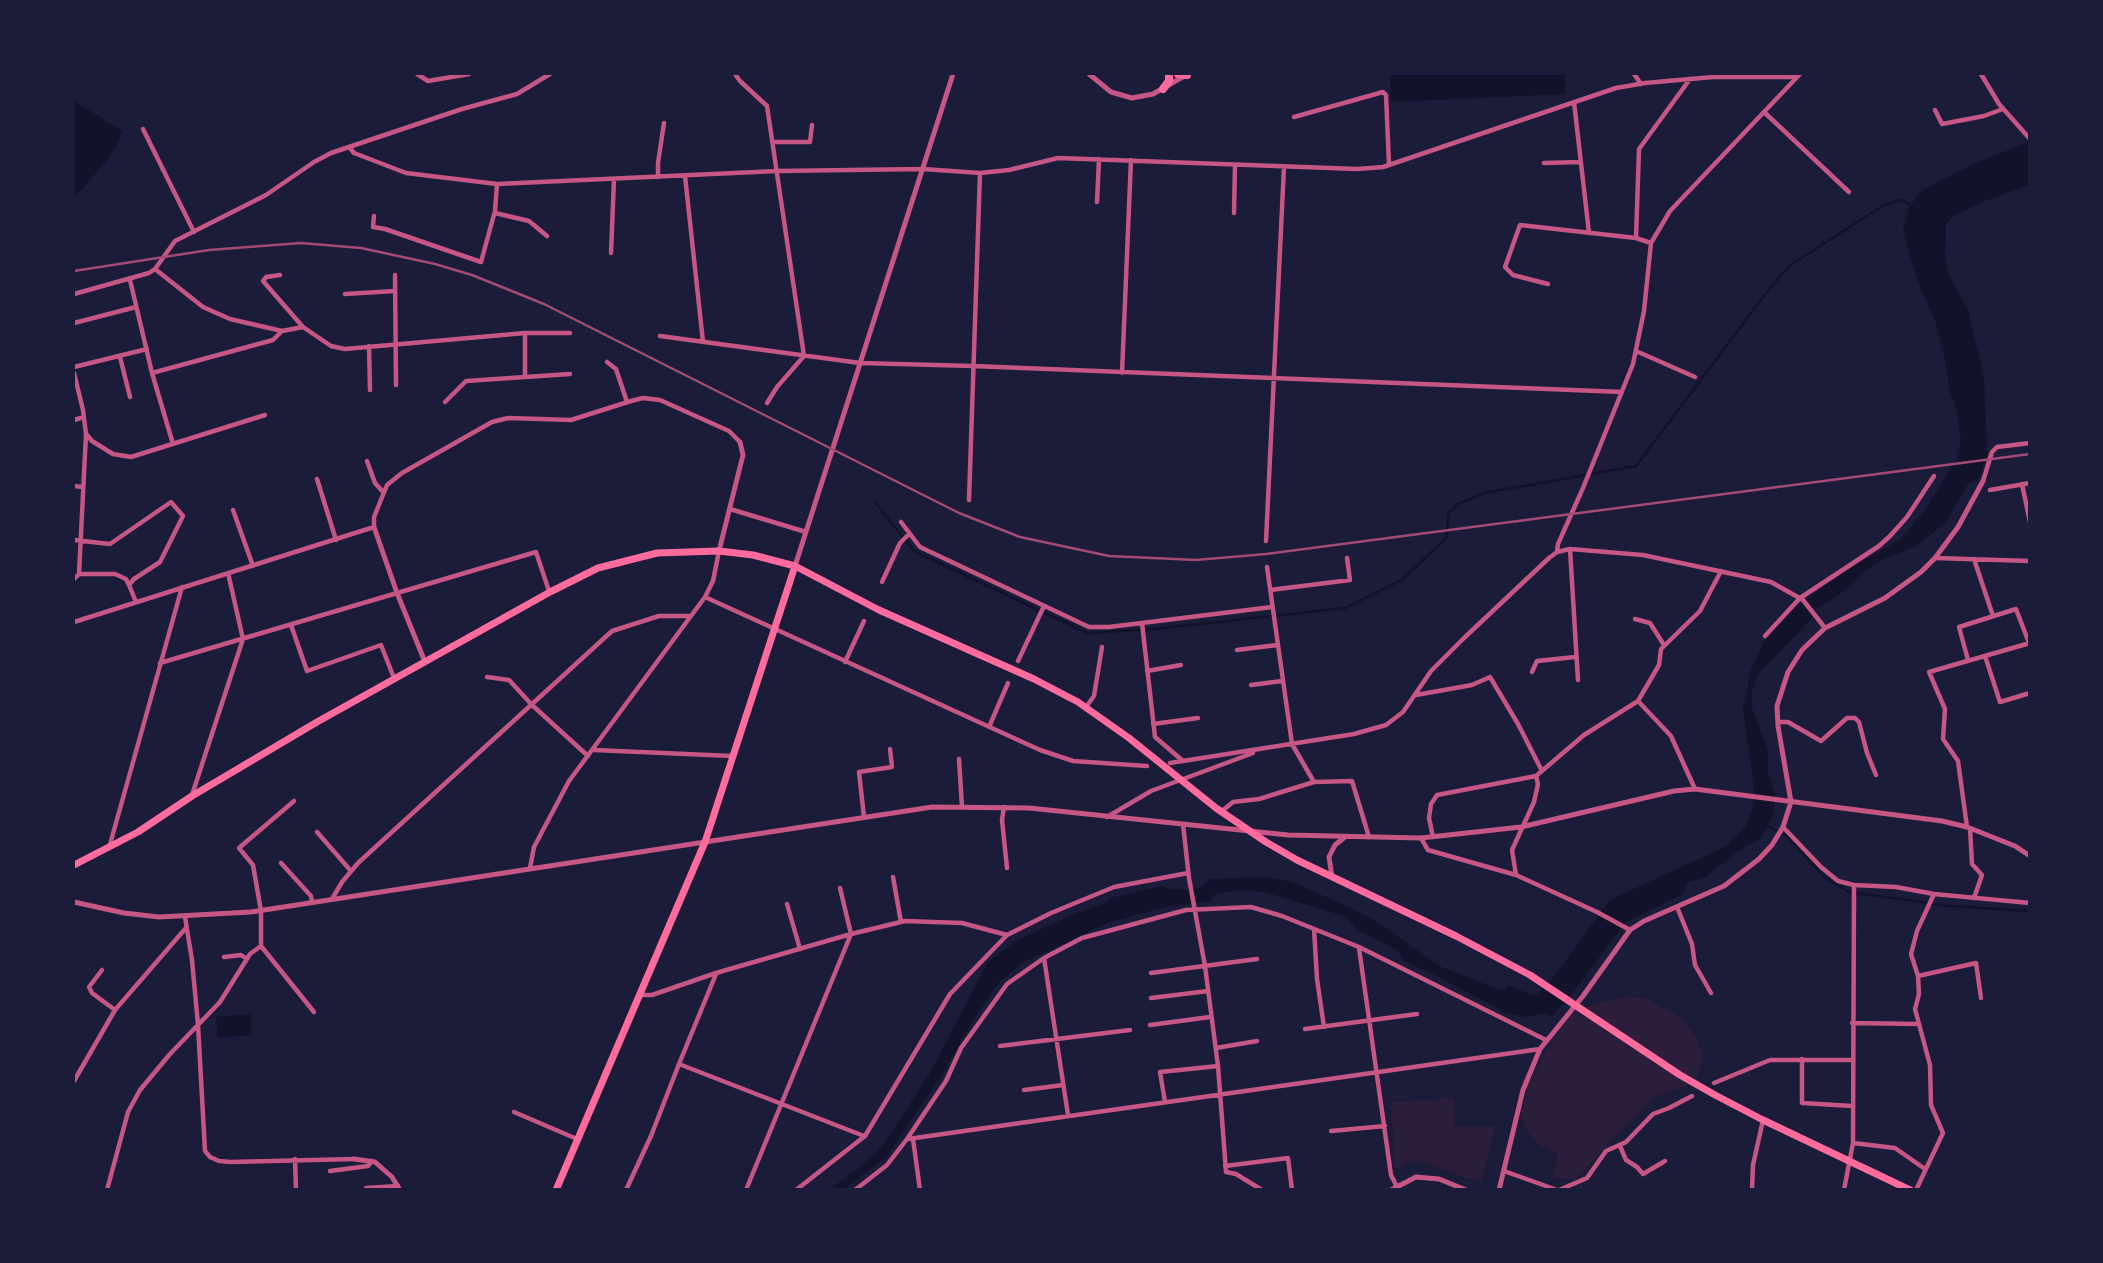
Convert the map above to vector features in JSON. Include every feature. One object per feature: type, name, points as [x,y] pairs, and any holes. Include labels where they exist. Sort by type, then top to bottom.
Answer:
[{"type":"highway","points":[[1163,89],[1168,84],[1169,74]]},
{"type":"main road","points":[[74,865],[108,849],[317,722],[598,568],[657,553],[719,551],[753,555],[795,566],[879,610],[1034,679],[1086,708],[1129,738],[1246,831],[1297,860],[1457,936],[1530,975],[1680,1075],[1763,1120],[1910,1189]]},
{"type":"main road","points":[[556,1189],[705,842],[795,566]]},
{"type":"street","points":[[417,74],[428,81],[469,74]]},
{"type":"street","points":[[74,294],[130,280],[155,269],[175,241],[266,195],[331,153],[462,109],[517,94],[550,74]]},
{"type":"street","points":[[735,74],[767,106],[804,356],[767,403]]},
{"type":"street","points":[[795,566],[953,74]]},
{"type":"street","points":[[1089,74],[1121,97],[1139,98],[1163,89],[1184,74]]},
{"type":"street","points":[[1634,74],[1641,83]]},
{"type":"street","points":[[1981,74],[2003,109],[2028,136]]},
{"type":"street","points":[[350,148],[354,153],[406,173],[497,184],[778,171],[923,169],[980,173],[1009,170],[1058,158],[1357,169],[1389,164],[1616,88],[1705,76],[1798,75]]},
{"type":"street","points":[[1557,552],[1636,351],[1644,311],[1651,243],[1670,211],[1798,75]]},
{"type":"street","points":[[1636,238],[1639,149],[1691,78]]},
{"type":"street","points":[[1293,117],[1382,92],[1386,95],[1389,164]]},
{"type":"street","points":[[1574,102],[1589,233]]},
{"type":"street","points":[[1935,110],[1942,124],[1984,116],[2003,109]]},
{"type":"street","points":[[1764,112],[1849,192]]},
{"type":"street","points":[[659,177],[658,163],[664,123]]},
{"type":"street","points":[[773,142],[810,142],[812,125]]},
{"type":"street","points":[[143,129],[194,232]]},
{"type":"street","points":[[1097,202],[1099,159]]},
{"type":"street","points":[[1122,373],[1131,160]]},
{"type":"street","points":[[1544,163],[1581,162]]},
{"type":"street","points":[[1234,213],[1235,165]]},
{"type":"street","points":[[1266,541],[1284,167]]},
{"type":"street","points":[[969,500],[980,173]]},
{"type":"street","points":[[685,176],[703,342]]},
{"type":"street","points":[[611,253],[614,178]]},
{"type":"street","points":[[374,216],[373,227],[481,262],[495,213],[497,184]]},
{"type":"street","points":[[495,213],[529,221],[547,236]]},
{"type":"street","points":[[1548,284],[1513,275],[1504,267],[1520,225],[1636,238],[1651,243]]},
{"type":"street","points":[[155,269],[203,307],[230,319],[282,331],[303,327]]},
{"type":"street","points":[[280,275],[266,277],[263,281],[303,327],[331,346],[345,349],[525,333],[570,333]]},
{"type":"street","points":[[395,275],[396,385]]},
{"type":"street","points":[[130,280],[152,373],[173,444]]},
{"type":"street","points":[[345,294],[395,291]]},
{"type":"street","points":[[74,323],[136,307]]},
{"type":"street","points":[[152,373],[274,340],[282,331]]},
{"type":"street","points":[[525,333],[525,377]]},
{"type":"street","points":[[660,336],[860,363],[1622,392]]},
{"type":"street","points":[[369,346],[370,390]]},
{"type":"street","points":[[74,367],[147,349]]},
{"type":"street","points":[[1636,351],[1695,377]]},
{"type":"street","points":[[120,357],[130,397]]},
{"type":"street","points":[[607,362],[616,369],[626,402]]},
{"type":"street","points":[[74,373],[86,434],[77,540],[79,574]]},
{"type":"street","points":[[445,402],[466,381],[570,374]]},
{"type":"street","points":[[425,662],[374,527],[373,517],[383,492],[387,485],[402,473],[492,422],[508,418],[571,420],[643,398],[660,400],[729,431],[740,442],[743,455],[713,581],[705,597],[569,781],[534,847],[530,868]]},
{"type":"street","points":[[86,434],[113,454],[131,457],[265,415]]},
{"type":"street","points":[[74,420],[84,417]]},
{"type":"street","points":[[1499,1189],[1523,1090],[1540,1049],[1583,996],[1630,930],[1724,886],[1772,845],[1783,827],[1791,802],[1777,722],[1777,706],[1788,672],[1802,650],[1824,626],[1896,591],[1914,578],[1935,558],[1958,527],[1983,481],[1992,452],[1997,447],[2029,443]]},
{"type":"street","points":[[367,461],[375,484],[383,492]]},
{"type":"street","points":[[1765,636],[1801,599],[1890,536],[1907,517],[1934,477]]},
{"type":"street","points":[[317,479],[336,540]]},
{"type":"street","points":[[1990,490],[2029,483]]},
{"type":"street","points":[[2022,484],[2029,522]]},
{"type":"street","points":[[74,486],[82,487]]},
{"type":"street","points":[[77,540],[110,544],[171,502],[183,516],[160,562],[134,579],[130,585]]},
{"type":"street","points":[[730,509],[806,532]]},
{"type":"street","points":[[233,510],[253,566]]},
{"type":"street","points":[[901,522],[920,547],[1078,623],[1098,628],[1272,607]]},
{"type":"street","points":[[74,622],[374,527]]},
{"type":"street","points":[[882,582],[900,543],[909,534]]},
{"type":"street","points":[[1570,549],[1578,680]]},
{"type":"street","points":[[1170,763],[1374,730],[1395,720],[1431,671],[1557,552],[1570,549],[1643,555],[1771,582],[1801,599],[1824,626]]},
{"type":"street","points":[[160,663],[536,552],[550,592]]},
{"type":"street","points":[[1270,590],[1350,580],[1348,558]]},
{"type":"street","points":[[1935,558],[2029,561]]},
{"type":"street","points":[[1975,559],[1993,616]]},
{"type":"street","points":[[1267,567],[1292,744],[1314,782]]},
{"type":"street","points":[[1433,837],[1429,818],[1431,804],[1437,795],[1536,776],[1584,735],[1638,701],[1659,665],[1661,649],[1700,611],[1721,571]]},
{"type":"street","points":[[192,796],[243,639],[228,573]]},
{"type":"street","points":[[74,579],[79,574],[115,574],[126,579],[136,602]]},
{"type":"street","points":[[108,849],[181,587]]},
{"type":"street","points":[[705,597],[1040,750],[1073,761],[1147,766]]},
{"type":"street","points":[[1018,661],[1044,606]]},
{"type":"street","points":[[1968,660],[1959,627],[2016,609],[2029,644],[1929,671],[1945,709],[1943,739],[1958,761],[1972,864],[1982,875],[1974,898]]},
{"type":"street","points":[[332,899],[351,871],[612,632],[659,615],[689,616]]},
{"type":"street","points":[[1635,619],[1650,623],[1664,645]]},
{"type":"street","points":[[845,662],[864,621]]},
{"type":"street","points":[[1142,623],[1155,737],[1183,761]]},
{"type":"street","points":[[291,625],[307,671],[381,645],[395,679]]},
{"type":"street","points":[[1237,650],[1277,645]]},
{"type":"street","points":[[1086,708],[1094,696],[1102,648]]},
{"type":"street","points":[[1985,656],[2000,702],[2029,693]]},
{"type":"street","points":[[1532,673],[1537,662],[1575,657]]},
{"type":"street","points":[[1147,671],[1181,665]]},
{"type":"street","points":[[487,677],[509,680],[588,756]]},
{"type":"street","points":[[1415,695],[1472,685],[1490,677],[1542,771]]},
{"type":"street","points":[[1251,685],[1282,681]]},
{"type":"street","points":[[989,727],[1008,683]]},
{"type":"street","points":[[1638,701],[1671,736],[1695,789]]},
{"type":"street","points":[[1153,724],[1198,718]]},
{"type":"street","points":[[1777,722],[1788,722],[1821,741],[1847,718],[1855,718],[1859,722],[1876,775]]},
{"type":"street","points":[[864,817],[859,772],[892,767],[890,749]]},
{"type":"street","points":[[593,750],[733,756]]},
{"type":"street","points":[[1107,817],[1151,791],[1181,782],[1260,750]]},
{"type":"street","points":[[959,759],[962,807]]},
{"type":"street","points":[[1516,875],[1512,850],[1534,802],[1538,784],[1536,776]]},
{"type":"street","points":[[1221,812],[1233,802],[1259,799],[1314,782],[1352,781],[1369,837]]},
{"type":"street","points":[[74,901],[124,913],[159,917],[261,911],[932,807],[1004,807],[1288,835],[1421,838],[1521,827],[1674,791],[1695,789],[1930,819],[1968,828],[2015,846],[2029,856]]},
{"type":"street","points":[[294,802],[239,848],[253,864],[261,911],[261,946],[313,1012]]},
{"type":"street","points":[[1004,807],[1002,820],[1007,868]]},
{"type":"street","points":[[1183,824],[1216,1048],[1226,1172],[1236,1174],[1262,1189]]},
{"type":"street","points":[[1783,827],[1838,881],[1854,885],[1896,887],[1932,897],[2029,903]]},
{"type":"street","points":[[317,832],[351,871]]},
{"type":"street","points":[[1332,877],[1329,857],[1335,845],[1345,837]]},
{"type":"street","points":[[1421,838],[1428,850],[1516,875],[1630,930]]},
{"type":"street","points":[[281,863],[311,896],[312,902]]},
{"type":"street","points":[[796,1189],[864,1136],[950,993],[1007,935],[1114,887],[1189,875]]},
{"type":"street","points":[[893,877],[901,922]]},
{"type":"street","points":[[1844,1189],[1853,1143],[1854,885]]},
{"type":"street","points":[[746,1189],[851,934],[840,888]]},
{"type":"street","points":[[1916,1189],[1943,1133],[1931,1105],[1930,1065],[1915,1009],[1919,994],[1918,976],[1911,954],[1932,897]]},
{"type":"street","points":[[787,904],[800,949]]},
{"type":"street","points":[[1677,906],[1692,944],[1695,965],[1711,993]]},
{"type":"street","points":[[855,1189],[887,1165],[910,1139],[946,1081],[961,1048],[1007,984],[1044,958],[1082,938],[1194,907],[1251,907],[1282,916],[1359,947],[1546,1040]]},
{"type":"street","points":[[185,917],[198,1025],[205,1151],[219,1161],[231,1162],[295,1159],[372,1161],[385,1169],[399,1188]]},
{"type":"street","points":[[638,995],[652,995],[716,973],[901,922],[962,923],[1007,935]]},
{"type":"street","points":[[74,1081],[115,1010],[186,929]]},
{"type":"street","points":[[1314,929],[1324,1027]]},
{"type":"street","points":[[107,1189],[128,1112],[149,1078],[220,1002],[247,959],[261,946]]},
{"type":"street","points":[[1359,947],[1394,1187],[1416,1177],[1439,1179],[1449,1186],[1466,1189]]},
{"type":"street","points":[[224,957],[241,955],[247,959]]},
{"type":"street","points":[[1044,958],[1068,1115]]},
{"type":"street","points":[[1151,973],[1256,959]]},
{"type":"street","points":[[1918,976],[1976,963],[1981,998]]},
{"type":"street","points":[[102,970],[89,987],[92,993],[115,1010]]},
{"type":"street","points":[[626,1189],[651,1136],[716,973]]},
{"type":"street","points":[[1151,998],[1208,990]]},
{"type":"street","points":[[1305,1029],[1417,1014]]},
{"type":"street","points":[[1150,1025],[1210,1017]]},
{"type":"street","points":[[1852,1023],[1919,1024]]},
{"type":"street","points":[[1000,1046],[1130,1030]]},
{"type":"street","points":[[1216,1048],[1257,1041]]},
{"type":"street","points":[[910,1139],[1540,1049]]},
{"type":"street","points":[[1802,1059],[1802,1103],[1852,1106]]},
{"type":"street","points":[[1714,1083],[1770,1060],[1852,1060]]},
{"type":"street","points":[[679,1064],[864,1136]]},
{"type":"street","points":[[1165,1101],[1160,1072],[1218,1066]]},
{"type":"street","points":[[1024,1090],[1063,1085]]},
{"type":"street","points":[[1504,1171],[1558,1189],[1587,1178],[1610,1147],[1626,1142],[1653,1114],[1692,1096]]},
{"type":"street","points":[[514,1112],[578,1139]]},
{"type":"street","points":[[1752,1189],[1753,1165],[1763,1120]]},
{"type":"street","points":[[1331,1131],[1385,1126]]},
{"type":"street","points":[[910,1139],[920,1189]]},
{"type":"street","points":[[1853,1143],[1895,1149],[1925,1169]]},
{"type":"street","points":[[1620,1146],[1626,1160],[1643,1174],[1665,1161]]},
{"type":"street","points":[[1225,1166],[1288,1158],[1292,1189]]},
{"type":"street","points":[[295,1159],[296,1189]]},
{"type":"street","points":[[330,1171],[368,1166],[372,1161]]},
{"type":"street","points":[[366,1188],[399,1188]]},
{"type":"shaded area","points":[[1390,74],[1565,74],[1565,94],[1391,102]]},
{"type":"shaded area","points":[[74,101],[122,131],[117,145],[103,165],[74,198]]},
{"type":"shaded area","points":[[2029,142],[2029,185],[1953,216],[1946,224],[1945,254],[1948,273],[1968,310],[1984,380],[1987,455],[1979,478],[1968,484],[1945,523],[1915,547],[1881,560],[1838,596],[1816,609],[1813,617],[1757,675],[1752,692],[1752,708],[1768,750],[1768,773],[1775,794],[1774,813],[1761,838],[1734,854],[1704,878],[1688,882],[1683,894],[1625,923],[1571,995],[1551,1017],[1545,1013],[1526,1017],[1506,1013],[1404,961],[1397,950],[1357,930],[1347,917],[1265,892],[1236,890],[1214,895],[1211,901],[1166,907],[1110,922],[1024,962],[999,982],[940,1078],[886,1157],[844,1189],[829,1190],[875,1155],[891,1133],[930,1073],[988,962],[1016,941],[1074,914],[1108,902],[1110,898],[1164,886],[1172,890],[1197,889],[1210,879],[1264,877],[1293,882],[1370,917],[1439,966],[1497,989],[1504,990],[1508,986],[1533,995],[1550,982],[1610,900],[1727,846],[1746,826],[1752,809],[1754,792],[1743,708],[1751,670],[1763,644],[1781,621],[1808,598],[1844,572],[1899,540],[1924,512],[1957,458],[1961,440],[1955,401],[1951,398],[1935,320],[1919,285],[1903,231],[1909,208],[1926,188],[1976,163]]},
{"type":"shaded area","points":[[1627,996],[1648,999],[1682,1018],[1696,1037],[1704,1059],[1701,1068],[1696,1079],[1686,1087],[1654,1097],[1574,1180],[1553,1178],[1558,1154],[1539,1145],[1526,1130],[1521,1118],[1527,1087],[1560,1026],[1578,1009]]},
{"type":"shaded area","points":[[250,1014],[252,1035],[218,1038],[216,1017]]},
{"type":"shaded area","points":[[1454,1098],[1455,1126],[1495,1126],[1481,1183],[1416,1160],[1395,1169],[1391,1102]]},
{"type":"waterway","points":[[875,502],[914,551],[1087,633],[1154,629],[1346,608],[1402,580],[1446,538],[1449,512],[1458,504],[1484,493],[1636,466],[1789,266],[1884,205],[1901,200],[1912,205]]},
{"type":"waterway","points":[[1765,825],[1787,836],[1823,876],[1849,892],[1950,906],[2030,911]]},
{"type":"railway","points":[[74,271],[209,250],[301,243],[361,248],[435,264],[472,275],[544,304],[959,513],[1020,537],[1109,556],[1196,560],[1266,554],[2030,454]]}]
